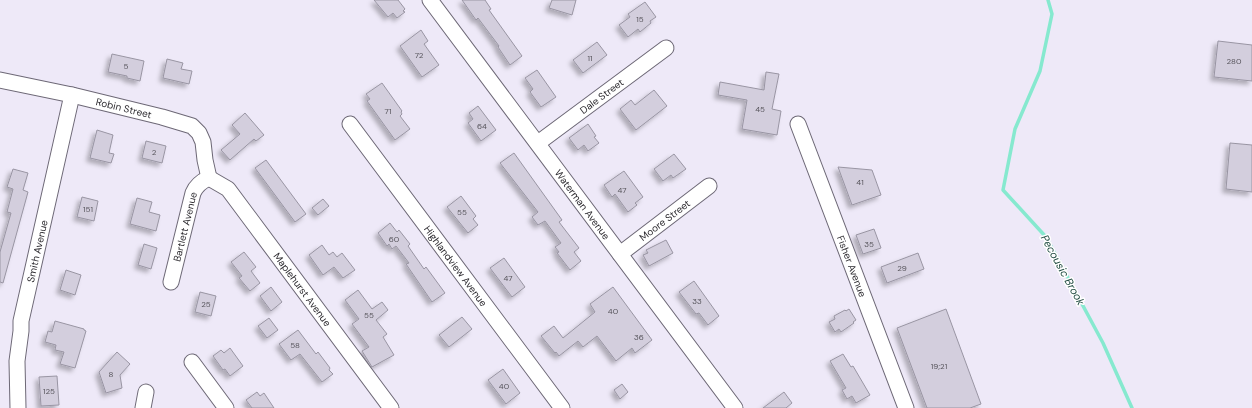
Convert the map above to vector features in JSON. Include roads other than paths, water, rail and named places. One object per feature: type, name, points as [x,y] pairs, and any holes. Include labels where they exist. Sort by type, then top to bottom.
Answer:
[{"type":"street","name":"Waterman Avenue","points":[[430,0],[735,408]]},
{"type":"street","name":"Dale Street","points":[[538,143],[666,48]]},
{"type":"street","name":"Robin Street","points":[[0,80],[72,95],[162,117],[192,126],[199,133],[203,142],[209,178]]},
{"type":"street","name":"Smith Avenue","points":[[18,408],[17,361],[21,321],[72,95]]},
{"type":"street","name":"Highlandview Avenue","points":[[350,124],[562,408]]},
{"type":"street","name":"Fisher Avenue","points":[[798,124],[906,408]]},
{"type":"street","name":"Bartlett Avenue","points":[[171,282],[194,189],[209,178]]},
{"type":"street","name":"Maplehurst Avenue","points":[[209,178],[228,189],[391,408]]},
{"type":"street","name":"Moore Street","points":[[620,254],[709,186]]},
{"type":"street","points":[[192,362],[226,408]]},
{"type":"street","points":[[143,408],[146,392]]},
{"type":"waterway","name":"Pecousic Brook","points":[[1048,0],[1052,14],[1040,71],[1015,129],[1003,190],[1046,237],[1103,343],[1132,408]]}]
